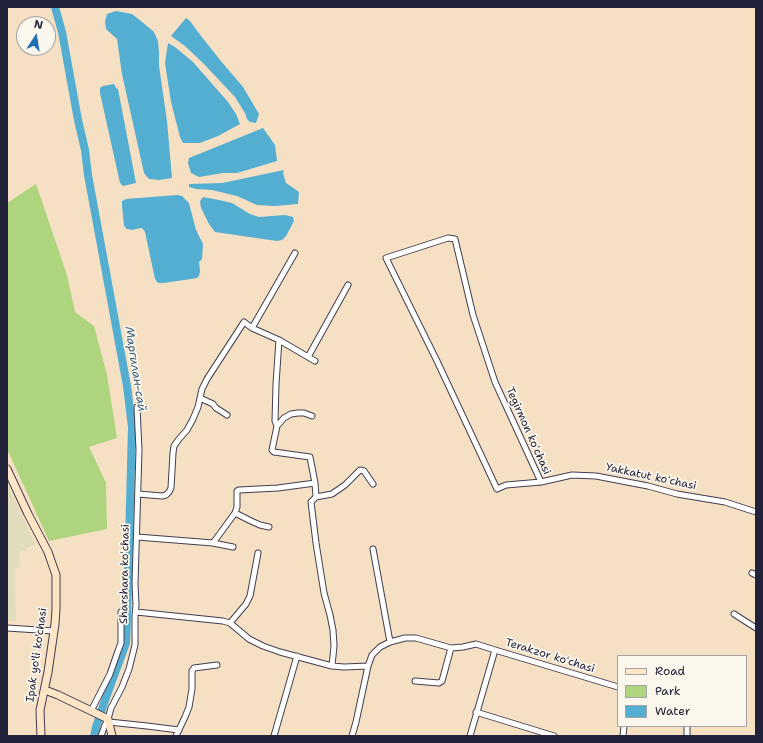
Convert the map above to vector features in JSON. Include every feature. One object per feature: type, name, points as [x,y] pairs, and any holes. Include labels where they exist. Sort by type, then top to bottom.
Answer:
[{"type":"main road","name":"Ipak yo'li ko'chasi","points":[[7,469],[48,552],[56,575],[56,609],[54,631],[45,690],[40,710],[41,736]]},
{"type":"main road","points":[[45,690],[108,720],[112,736]]},
{"type":"street","name":"Tegirmon koʻchasi","points":[[448,238],[455,239],[473,315],[493,375],[541,482],[506,485],[497,488],[386,258],[448,238]]},
{"type":"street","points":[[252,328],[295,252]]},
{"type":"street","points":[[308,357],[348,285]]},
{"type":"street","points":[[138,494],[162,496],[169,492],[171,488],[174,446],[187,430],[193,419],[202,389],[207,379],[244,322],[252,328],[279,340],[315,361]]},
{"type":"street","points":[[279,340],[276,384],[276,426],[272,450],[274,452],[310,458],[316,497]]},
{"type":"street","points":[[200,398],[213,404],[226,415]]},
{"type":"street","name":"Sharshara koʻchasi","points":[[101,736],[108,720],[111,708],[129,669],[135,645],[135,584],[139,450],[137,407]]},
{"type":"street","points":[[276,426],[284,418],[298,412],[312,416]]},
{"type":"street","points":[[332,666],[334,646],[333,630],[324,593],[311,502],[316,497],[332,494],[345,485],[360,470],[364,471],[373,484]]},
{"type":"street","name":"Yakkatut koʻchasi","points":[[541,482],[572,475],[596,476],[648,486],[677,494],[726,502],[756,512]]},
{"type":"street","points":[[213,543],[235,513],[237,507],[237,491],[315,483]]},
{"type":"street","points":[[235,513],[251,522],[269,527]]},
{"type":"street","points":[[137,537],[213,543],[232,547]]},
{"type":"street","points":[[373,550],[390,642]]},
{"type":"street","points":[[230,624],[246,604],[250,596],[258,554]]},
{"type":"street","points":[[91,711],[111,670],[118,651],[122,612]]},
{"type":"street","points":[[136,612],[223,621],[230,624],[249,639],[280,652],[332,666],[368,666]]},
{"type":"street","points":[[734,614],[756,628]]},
{"type":"street","points":[[7,628],[54,631]]},
{"type":"street","points":[[352,736],[362,698],[368,666],[372,655],[380,647],[390,642],[405,638],[416,638],[451,648],[442,681],[439,684],[416,681]]},
{"type":"street","name":"Terakzor koʻchasi","points":[[451,648],[476,644],[617,687]]},
{"type":"street","points":[[470,736],[495,650]]},
{"type":"street","points":[[274,736],[297,656]]},
{"type":"street","points":[[176,736],[189,707],[192,689],[192,671],[194,668],[218,665]]},
{"type":"street","points":[[476,712],[554,736]]},
{"type":"street","points":[[108,720],[178,730]]},
{"type":"shaded area","points":[[7,483],[35,545],[26,548],[27,551],[19,551],[20,568],[15,569],[16,621],[7,620]]},
{"type":"green space","points":[[36,184],[67,275],[75,312],[94,326],[107,375],[117,438],[89,447],[106,483],[107,529],[49,541],[7,449],[7,203]]},
{"type":"water","points":[[116,11],[132,14],[154,32],[158,41],[159,66],[167,121],[172,178],[159,180],[149,179],[144,173],[122,74],[117,39],[106,29],[105,22],[107,14]]},
{"type":"water","points":[[186,18],[243,87],[259,114],[256,123],[250,122],[247,119],[235,97],[204,64],[185,46],[171,36]]},
{"type":"water","points":[[168,43],[193,62],[228,102],[236,114],[240,124],[218,136],[200,143],[183,143],[171,102],[165,63]]},
{"type":"water","points":[[114,84],[118,89],[136,183],[123,186],[120,183],[100,93],[100,88],[103,86]]},
{"type":"water","points":[[263,128],[275,145],[277,161],[237,173],[223,173],[199,177],[191,173],[188,163],[189,158]]},
{"type":"water","points":[[284,170],[283,173],[286,183],[299,192],[298,204],[275,206],[257,205],[237,196],[212,190],[189,187],[189,184],[222,183]]},
{"type":"water","points":[[177,195],[182,196],[189,203],[196,230],[203,244],[202,259],[199,262],[199,276],[197,278],[159,283],[155,279],[145,232],[141,228],[132,230],[127,229],[124,226],[122,201],[126,199]]},
{"type":"water","points":[[203,197],[232,203],[250,214],[259,217],[285,215],[293,217],[294,221],[286,236],[282,240],[277,241],[215,232],[201,208],[200,201]]},
{"type":"waterway","name":"Маргилан-сай","points":[[55,7],[62,32],[85,150],[88,175],[127,386],[132,427],[126,643],[103,706],[94,736]]}]
